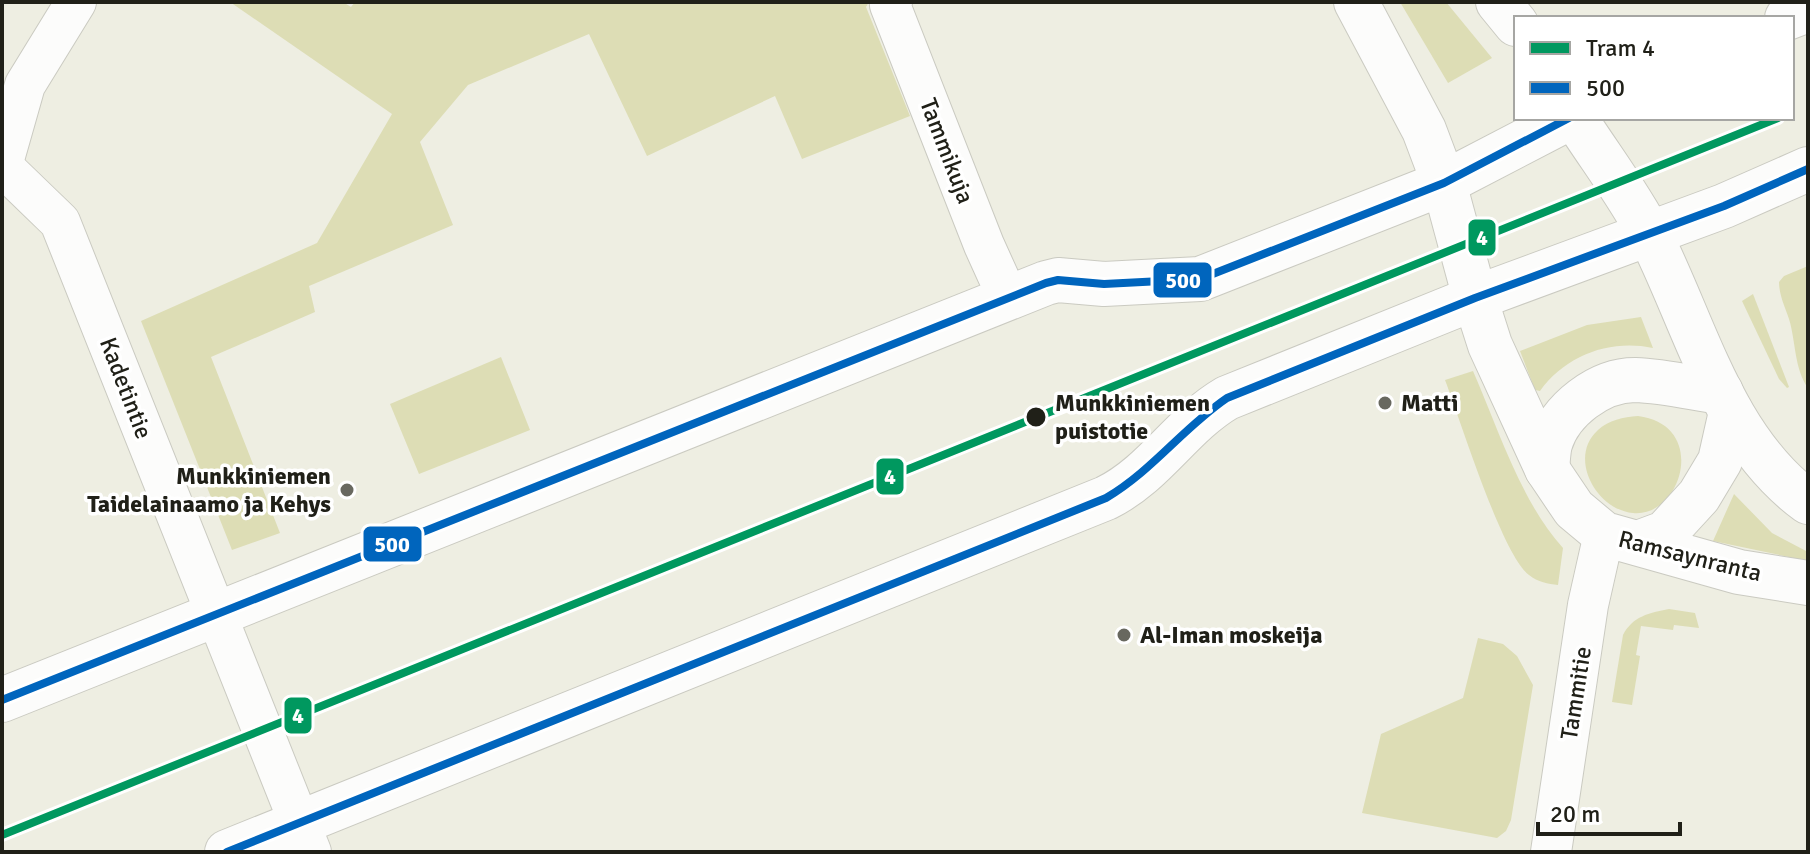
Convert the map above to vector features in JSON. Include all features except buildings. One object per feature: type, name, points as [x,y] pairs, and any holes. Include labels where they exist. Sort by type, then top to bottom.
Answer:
[{"type":"street","points":[[2,166],[25,85],[76,2]]},
{"type":"street","name":"Tammikuja","points":[[892,2],[890,5],[978,231],[1008,298]]},
{"type":"street","name":"Ramsaynranta","points":[[1356,2],[1424,130],[1444,183],[1490,345],[1547,469],[1574,509],[1621,538],[1739,572],[1808,583]]},
{"type":"street","points":[[2,700],[1008,298],[1058,280],[1104,284],[1200,279],[1444,183],[1568,120]]},
{"type":"street","points":[[1573,120],[1649,233],[1726,402],[1753,449],[1787,487],[1808,502]]},
{"type":"street","name":"Kadetintie","points":[[2,166],[60,222],[305,838]]},
{"type":"street","points":[[227,852],[305,838],[1106,498],[1141,477],[1208,409],[1227,398],[1475,298],[1724,206],[1808,169]]},
{"type":"street","points":[[1547,469],[1551,442],[1564,419],[1584,398],[1605,386],[1631,380],[1726,402]]},
{"type":"street","points":[[1621,538],[1665,533],[1699,496],[1720,461],[1726,402]]},
{"type":"street","name":"Tammitie","points":[[1551,852],[1588,605],[1621,538]]},
{"type":"green space","points":[[230,2],[343,2],[351,7],[355,2],[869,2],[866,7],[910,116],[802,159],[775,96],[647,156],[589,34],[468,85],[420,142],[453,225],[309,286],[315,312],[211,357],[280,533],[232,550],[141,321],[317,243],[392,114]]},
{"type":"green space","points":[[1400,2],[1446,2],[1492,58],[1448,83]]},
{"type":"green space","points":[[1808,266],[1808,388],[1798,363],[1779,282],[1784,276]]},
{"type":"green space","points":[[1753,294],[1787,388],[1779,379],[1742,301]]},
{"type":"green space","points":[[1641,317],[1653,348],[1621,346],[1590,353],[1563,368],[1540,391],[1535,390],[1520,351],[1587,325]]},
{"type":"green space","points":[[501,357],[530,430],[419,474],[390,404]]},
{"type":"green space","points":[[1473,371],[1523,487],[1548,530],[1563,548],[1558,585],[1532,577],[1518,562],[1482,485],[1445,380]]},
{"type":"green space","points":[[1638,416],[1660,423],[1674,436],[1681,452],[1675,487],[1664,501],[1650,511],[1633,513],[1620,510],[1598,493],[1590,481],[1585,454],[1589,441],[1602,427],[1616,420]]},
{"type":"green space","points":[[1734,494],[1772,533],[1808,552],[1808,561],[1713,541]]},
{"type":"green space","points":[[1669,609],[1695,613],[1699,628],[1674,625],[1673,630],[1641,626],[1636,655],[1640,656],[1632,705],[1612,702],[1623,635],[1637,619]]},
{"type":"green space","points":[[1478,638],[1503,644],[1517,656],[1533,685],[1511,820],[1506,831],[1497,838],[1362,813],[1381,734],[1463,698]]},
{"type":"tram line","name":"4","points":[[2,835],[1773,120]]},
{"type":"transit line","name":"500","points":[[2,700],[1046,283],[1058,280],[1104,284],[1200,279],[1444,183],[1565,120]]},
{"type":"transit line","name":"500","points":[[227,852],[1106,498],[1138,475],[1227,398],[1475,298],[1724,206],[1808,169]]},
{"type":"place","name":"Matti","points":[[1385,403]]},
{"type":"place","name":"Munkkiniemen puistotie","points":[[1036,417]]},
{"type":"place","name":"Munkkiniemen Taidelainaamo ja Kehys","points":[[347,490]]},
{"type":"place","name":"Al-Iman moskeija","points":[[1124,635]]}]
